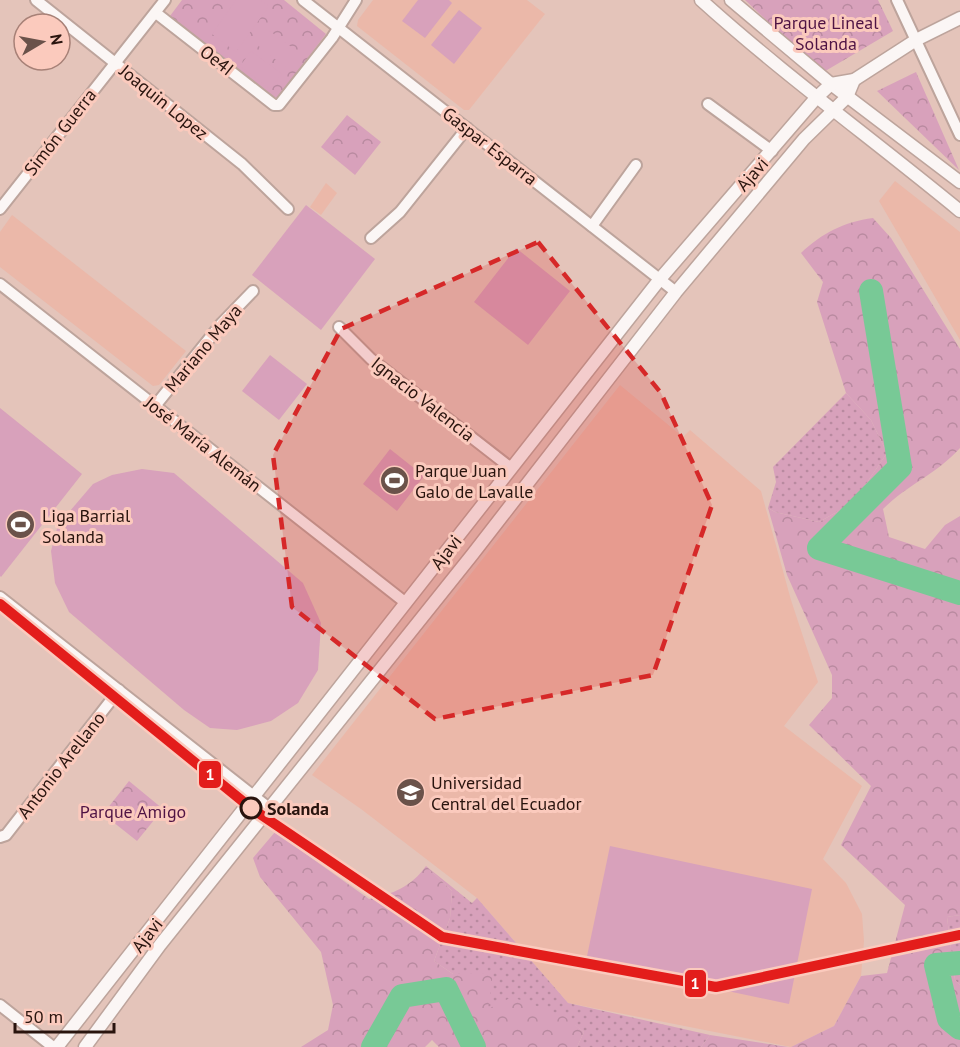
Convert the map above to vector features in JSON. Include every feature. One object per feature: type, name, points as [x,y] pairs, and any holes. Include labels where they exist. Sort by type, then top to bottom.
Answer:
[{"type":"street","name":"Joaquin Lopez","points":[[36,0],[256,176],[288,209]]},
{"type":"street","name":"Simón Guerra","points":[[0,209],[165,0]]},
{"type":"street","name":"Gaspar Esparra","points":[[303,0],[676,292]]},
{"type":"street","points":[[338,27],[356,0]]},
{"type":"street","points":[[701,0],[816,98],[960,211]]},
{"type":"street","points":[[731,0],[831,84],[960,183]]},
{"type":"street","points":[[897,0],[960,135]]},
{"type":"street","name":"Oe4I","points":[[156,12],[274,105],[279,105],[338,27]]},
{"type":"street","points":[[831,84],[854,80],[916,40],[960,18]]},
{"type":"street","name":"Ajavi","points":[[85,1047],[160,945],[472,555],[676,292],[804,139],[847,96],[854,80]]},
{"type":"street","name":"Ajavi","points":[[55,1047],[660,279],[816,98],[831,84]]},
{"type":"street","points":[[708,104],[772,151]]},
{"type":"street","points":[[371,238],[400,212],[467,128]]},
{"type":"street","points":[[592,226],[636,165]]},
{"type":"street","name":"José María Alemán","points":[[0,284],[406,603]]},
{"type":"street","name":"Mariano Maya","points":[[155,406],[222,323],[253,291]]},
{"type":"street","name":"Ignacio Valencia","points":[[339,327],[371,359],[511,468]]},
{"type":"street","points":[[0,597],[269,808]]},
{"type":"street","name":"Antonio Arellano","points":[[0,837],[6,835],[119,690]]},
{"type":"street","points":[[0,1005],[55,1047]]},
{"type":"highlighted area","points":[[538,242],[661,393],[712,505],[653,675],[435,719],[292,607],[273,455],[341,329]]},
{"type":"shaded area","points":[[373,0],[527,0],[545,14],[469,110],[464,110],[357,26],[358,20]]},
{"type":"shaded area","points":[[895,181],[960,232],[960,340],[879,201]]},
{"type":"shaded area","points":[[326,183],[337,193],[321,215],[310,207]]},
{"type":"shaded area","points":[[12,215],[186,351],[159,385],[153,386],[0,267],[0,232]]},
{"type":"shaded area","points":[[620,385],[683,437],[690,430],[761,491],[791,600],[818,682],[784,726],[862,786],[823,859],[846,883],[862,914],[864,941],[861,976],[834,1026],[791,1047],[568,1003],[477,898],[361,809],[312,775]]},
{"type":"green space","points":[[182,0],[284,0],[326,34],[278,97],[272,98],[170,16]]},
{"type":"green space","points":[[236,0],[260,0],[269,6],[236,52],[212,34]]},
{"type":"green space","points":[[418,0],[449,0],[452,3],[425,38],[402,21]]},
{"type":"green space","name":"Parque Lineal Solanda","points":[[745,0],[878,0],[893,31],[822,73]]},
{"type":"green space","points":[[459,10],[482,28],[454,64],[431,45]]},
{"type":"green space","points":[[267,29],[297,51],[285,67],[256,44]]},
{"type":"green space","points":[[251,51],[282,74],[270,89],[240,66]]},
{"type":"green space","points":[[916,72],[959,170],[877,91]]},
{"type":"green space","points":[[347,115],[381,142],[355,175],[321,147]]},
{"type":"green space","points":[[306,205],[375,259],[321,330],[252,275]]},
{"type":"green space","points":[[873,218],[891,238],[960,349],[960,448],[942,465],[883,509],[889,537],[925,549],[945,525],[960,516],[960,915],[947,917],[955,980],[960,985],[960,1047],[791,1047],[834,1026],[861,976],[887,973],[905,905],[841,845],[871,786],[809,725],[832,698],[832,675],[787,575],[768,508],[775,512],[819,522],[853,503],[887,453],[871,420],[846,393],[817,302],[823,282],[801,253],[834,229],[852,222]]},
{"type":"green space","points":[[516,248],[570,291],[528,345],[474,302]]},
{"type":"green space","points":[[270,355],[307,384],[279,420],[242,391]]},
{"type":"green space","points":[[846,393],[871,420],[887,453],[853,503],[819,522],[775,512],[768,508],[776,482],[773,467]]},
{"type":"green space","name":"Liga Barrial Solanda","points":[[0,408],[82,474],[1,577],[0,576]]},
{"type":"green space","name":"Parque Juan Galo de Lavalle","points":[[390,449],[424,476],[397,511],[363,484]]},
{"type":"green space","points":[[142,469],[174,473],[303,583],[321,623],[318,670],[298,703],[271,721],[237,730],[210,728],[184,710],[69,612],[55,583],[51,551],[58,525],[93,484],[112,475]]},
{"type":"green space","name":"Parque Amigo","points":[[129,781],[163,809],[137,841],[103,814]]},
{"type":"green space","points":[[275,832],[369,899],[386,895],[408,884],[426,866],[452,891],[450,918],[434,961],[453,974],[493,973],[488,1009],[512,997],[564,1016],[584,1032],[577,1047],[439,1047],[432,1040],[425,1047],[301,1047],[328,1030],[333,1005],[321,952],[260,877],[253,858]]},
{"type":"green space","points":[[610,846],[812,889],[789,1004],[586,961]]},
{"type":"green space","points":[[426,866],[472,903],[477,898],[568,1003],[710,1035],[701,1047],[577,1047],[584,1032],[560,1017],[539,1010],[488,1009],[453,974],[434,961],[450,918],[452,891]]},
{"type":"green space","points":[[960,915],[960,985],[955,980],[947,917]]},
{"type":"green space","points":[[710,1035],[788,1047],[701,1047]]},
{"type":"waterway","points":[[871,291],[900,467],[819,548],[960,593]]},
{"type":"waterway","points":[[960,963],[936,965],[949,1019],[960,1028]]},
{"type":"waterway","points":[[373,1047],[402,996],[446,989],[474,1047]]},
{"type":"transit line","name":"1","points":[[0,604],[251,808],[442,937],[716,987],[960,935]]},
{"type":"place","name":"Parque Juan Galo de Lavalle","points":[[394,480]]},
{"type":"place","name":"Liga Barrial Solanda","points":[[21,525]]},
{"type":"place","name":"Universidad Central del Ecuador","points":[[410,792]]},
{"type":"place","name":"Solanda","points":[[251,808]]}]
